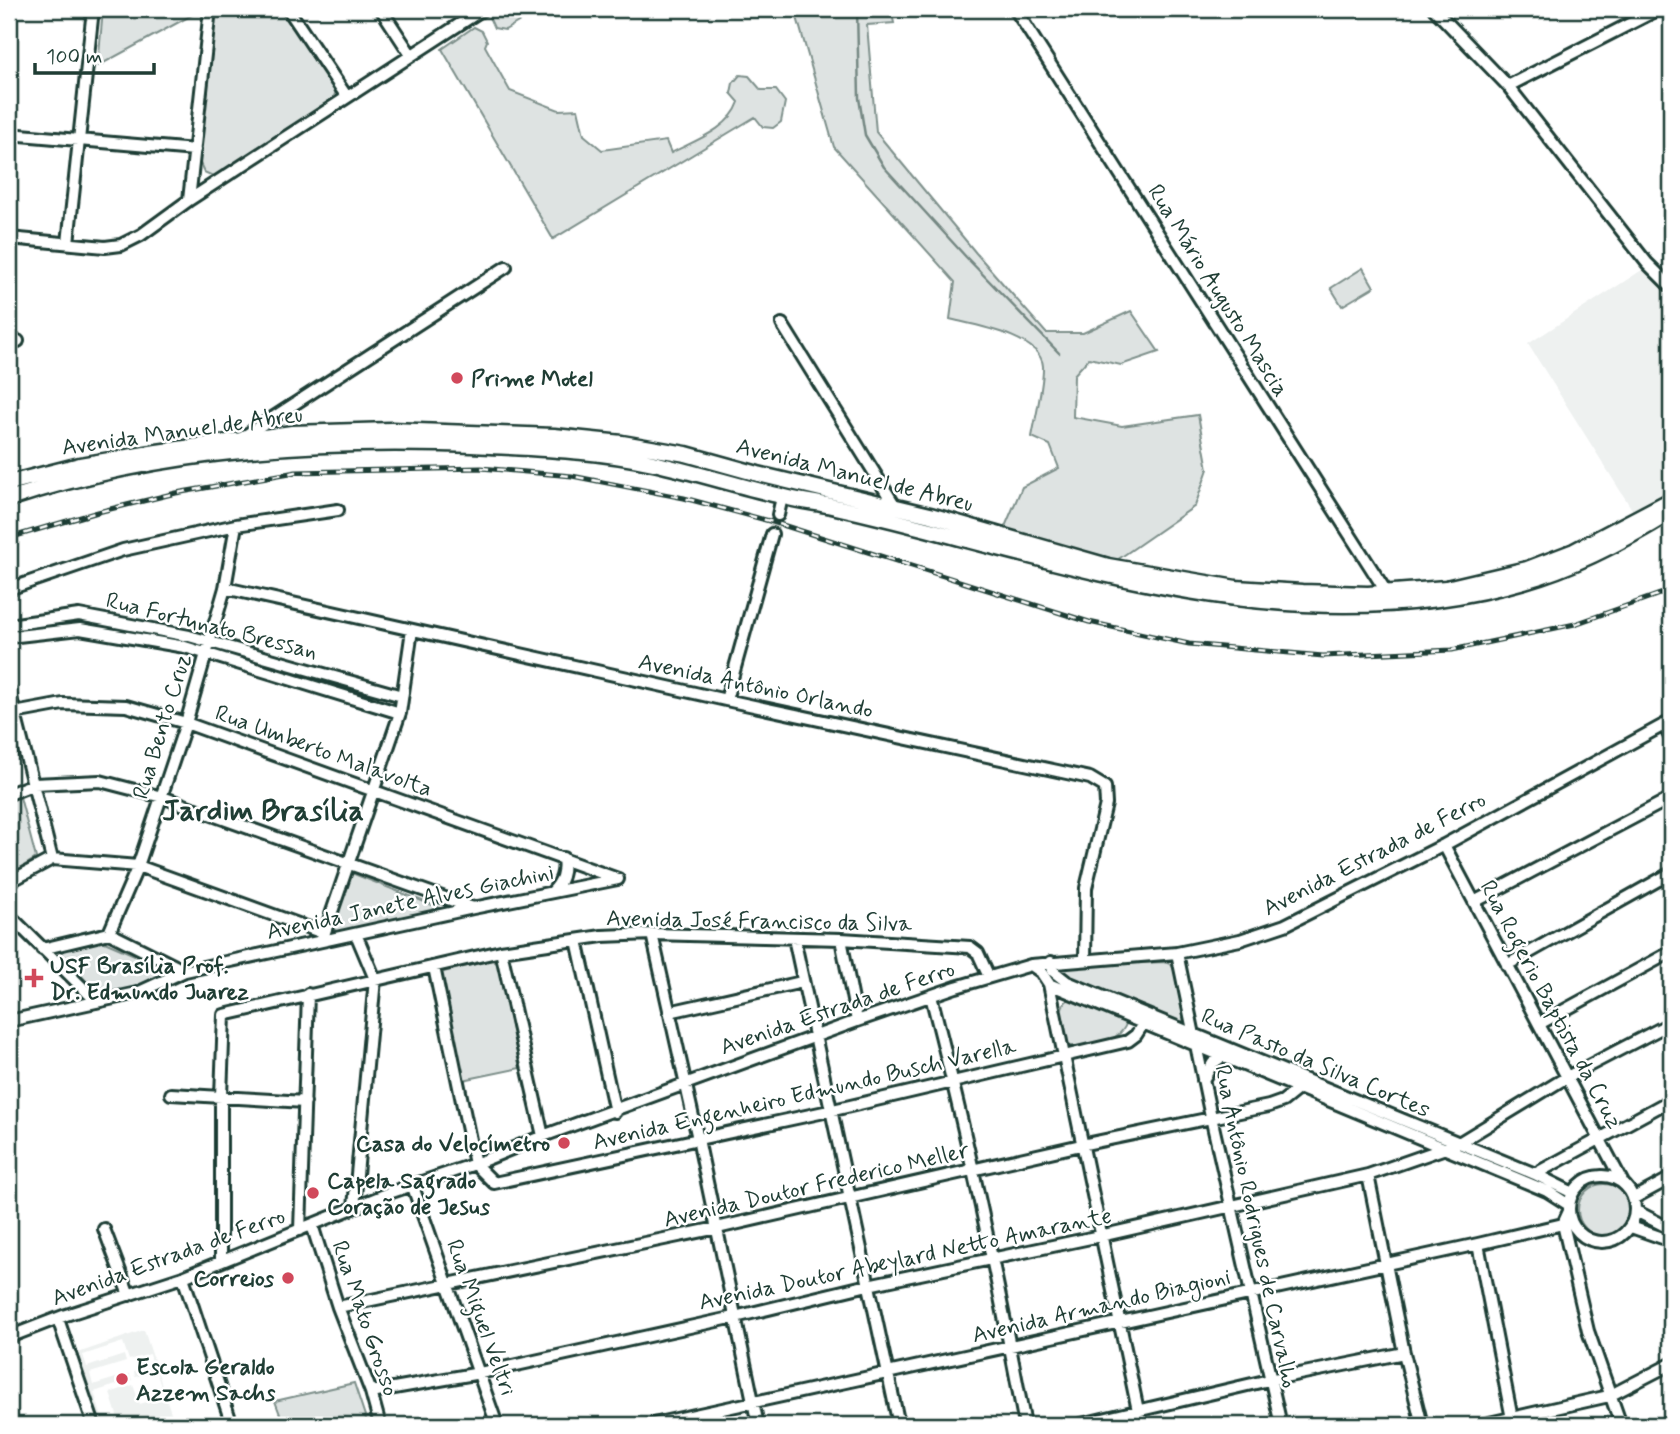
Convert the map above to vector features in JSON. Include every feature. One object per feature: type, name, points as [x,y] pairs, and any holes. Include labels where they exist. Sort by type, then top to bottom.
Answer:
[{"type":"main road","name":"Avenida Manuel de Abreu","points":[[9,483],[80,465],[292,433],[391,430],[581,438],[686,454],[895,506],[1108,566],[1236,588],[1302,593],[1387,593],[1446,588],[1527,569],[1574,551],[1671,500]]},
{"type":"main road","name":"Avenida Manuel de Abreu","points":[[9,499],[94,475],[255,449],[315,444],[385,443],[536,449],[652,463],[782,497],[903,523],[1132,582],[1253,601],[1322,605],[1431,601],[1528,580],[1581,560],[1671,512]]},
{"type":"street","points":[[68,243],[93,9]]},
{"type":"street","points":[[189,200],[210,9]]},
{"type":"street","points":[[288,9],[347,97]]},
{"type":"street","points":[[381,9],[411,55]]},
{"type":"street","name":"Rua Mário Augusto Mascia","points":[[1015,9],[1387,593]]},
{"type":"street","points":[[1434,9],[1508,86],[1621,231],[1671,287]]},
{"type":"street","points":[[1508,86],[1653,12],[1653,9]]},
{"type":"street","points":[[9,238],[105,247],[121,245],[475,11]]},
{"type":"street","points":[[9,134],[195,150]]},
{"type":"street","points":[[238,440],[506,267]]},
{"type":"street","points":[[782,324],[895,506]]},
{"type":"street","points":[[778,515],[782,497]]},
{"type":"street","points":[[9,589],[123,550],[236,525],[338,510]]},
{"type":"street","name":"Rua Bento Cruz","points":[[108,933],[138,866],[186,723],[225,588],[236,525]]},
{"type":"street","points":[[726,700],[772,534]]},
{"type":"street","name":"Avenida Antônio Orlando","points":[[225,588],[1090,778],[1105,788],[1106,804],[1086,888],[1085,960]]},
{"type":"street","name":"Rua Fortunato Bressan","points":[[9,625],[79,615],[209,642],[402,696]]},
{"type":"street","name":"Rua Fortunato Bressan","points":[[9,637],[80,629],[185,647],[400,713]]},
{"type":"street","points":[[9,882],[52,859],[138,866],[323,937],[400,713],[412,630]]},
{"type":"street","points":[[9,690],[12,714],[34,784],[52,859]]},
{"type":"street","name":"Rua Umberto Malavolta","points":[[12,714],[63,704],[127,706],[186,723],[618,879]]},
{"type":"street","points":[[1667,723],[1671,739]]},
{"type":"street","name":"Avenida Estrada de Ferro","points":[[9,1337],[183,1277],[412,1184],[475,1164],[543,1136],[857,1021],[989,977],[1051,962],[1177,953],[1240,940],[1285,925],[1444,845],[1667,723]]},
{"type":"street","points":[[9,794],[34,784],[100,781],[162,797],[472,908]]},
{"type":"street","points":[[1474,902],[1671,798]]},
{"type":"street","name":"Rua Rogerio Baptista da Cruz","points":[[1444,845],[1623,1183]]},
{"type":"street","points":[[552,892],[564,873],[563,858]]},
{"type":"street","points":[[1507,965],[1671,873]]},
{"type":"street","name":"Avenida Janete Alves Giachini","points":[[9,1021],[137,993],[185,971],[323,937],[356,934],[618,879]]},
{"type":"street","points":[[9,915],[97,1002]]},
{"type":"street","points":[[42,949],[108,933],[185,971]]},
{"type":"street","points":[[354,1207],[375,979],[356,934]]},
{"type":"street","points":[[652,934],[758,1425]]},
{"type":"street","name":"Avenida José Francisco da Silva","points":[[221,1096],[225,1015],[501,951],[602,936],[652,934],[841,939],[971,947],[978,953],[989,977]]},
{"type":"street","points":[[794,938],[898,1425]]},
{"type":"street","points":[[841,939],[857,1021]]},
{"type":"street","points":[[577,940],[615,1111]]},
{"type":"street","points":[[501,951],[543,1136]]},
{"type":"street","points":[[1539,1024],[1671,952]]},
{"type":"street","name":"Rua Antônio Rodrigues de Carvalho","points":[[1177,953],[1281,1425]]},
{"type":"street","name":"Rua Pasto da Silva Cortes","points":[[1051,962],[1053,971],[1067,982],[1195,1039],[1535,1174],[1573,1193]]},
{"type":"street","points":[[1031,965],[1041,972],[1049,984],[1141,1425]]},
{"type":"street","points":[[434,967],[475,1164]]},
{"type":"street","points":[[669,1013],[802,982]]},
{"type":"street","name":"Rua Pasto da Silva Cortes","points":[[1049,984],[1143,1024],[1195,1039],[1223,1056],[1298,1089],[1547,1191],[1569,1208]]},
{"type":"street","points":[[300,1230],[308,994]]},
{"type":"street","points":[[931,996],[953,1083],[1025,1425]]},
{"type":"street","name":"Avenida Doutor Abeylard Netto Amarante","points":[[371,1392],[480,1373],[1368,1175],[1457,1144],[1567,1077],[1671,1023]]},
{"type":"street","name":"Avenida Engenheiro Edmundo Busch Varella","points":[[475,1164],[494,1183],[829,1111],[1128,1041],[1143,1024]]},
{"type":"street","points":[[1203,1080],[1209,1068],[1223,1056]]},
{"type":"street","name":"Avenida Doutor Frederico Meller","points":[[338,1307],[717,1228],[1081,1145],[1277,1104],[1298,1089]]},
{"type":"street","points":[[171,1094],[305,1102]]},
{"type":"street","points":[[221,1096],[221,1261]]},
{"type":"street","points":[[1535,1174],[1671,1100]]},
{"type":"street","points":[[1368,1175],[1404,1353],[1422,1425]]},
{"type":"street","points":[[1569,1208],[1576,1229],[1583,1236],[1600,1243],[1609,1242],[1618,1239],[1631,1227],[1636,1211],[1634,1198],[1623,1183],[1606,1176],[1587,1180],[1573,1193],[1563,1224],[1588,1331],[1621,1425]]},
{"type":"street","points":[[1634,1198],[1671,1178]]},
{"type":"street","name":"Rua Miguel Veltri","points":[[412,1184],[497,1425]]},
{"type":"street","points":[[1636,1211],[1671,1229]]},
{"type":"street","name":"Avenida Armando Biagioni","points":[[649,1425],[1563,1224]]},
{"type":"street","name":"Rua Mato Grosso","points":[[312,1225],[338,1307],[371,1392],[380,1425]]},
{"type":"street","points":[[1631,1227],[1671,1241]]},
{"type":"street","points":[[104,1229],[129,1295]]},
{"type":"street","points":[[1566,1240],[1583,1236]]},
{"type":"street","points":[[1478,1244],[1512,1422]]},
{"type":"street","points":[[183,1277],[232,1425]]},
{"type":"street","points":[[58,1319],[94,1425]]},
{"type":"street","points":[[1077,1425],[1269,1380],[1404,1353]]},
{"type":"street","points":[[1480,1425],[1512,1422],[1609,1396],[1671,1364]]},
{"type":"shaded area","points":[[103,9],[203,9],[98,66]]},
{"type":"shaded area","points":[[215,9],[283,9],[336,91],[333,99],[213,176],[204,172],[199,161]]},
{"type":"shaded area","points":[[501,9],[540,9],[505,30],[494,28],[489,17]]},
{"type":"shaded area","points":[[891,9],[894,23],[867,25],[876,132],[1046,333],[1083,333],[1131,311],[1159,352],[1121,365],[1089,358],[1074,375],[1073,417],[1122,426],[1198,415],[1208,469],[1195,506],[1117,560],[1004,529],[1022,487],[1059,468],[1050,445],[1032,437],[1043,366],[1031,347],[1019,340],[950,319],[955,282],[834,147],[795,10]]},
{"type":"shaded area","points":[[474,27],[482,31],[487,41],[485,46],[510,91],[559,110],[578,109],[584,135],[602,150],[666,141],[671,153],[700,139],[720,127],[734,111],[739,102],[731,93],[733,83],[740,75],[749,76],[761,90],[776,90],[785,102],[781,122],[773,128],[763,127],[755,117],[553,239],[442,49]]},
{"type":"shaded area","points":[[1363,268],[1374,287],[1342,306],[1331,288]]},
{"type":"shaded area","points":[[1645,268],[1671,295],[1671,489],[1633,511],[1528,344]]},
{"type":"shaded area","points":[[20,797],[36,858],[9,875],[9,801]]},
{"type":"shaded area","points":[[349,872],[445,910],[334,932]]},
{"type":"shaded area","points":[[100,940],[174,972],[134,989],[97,993],[59,951]]},
{"type":"shaded area","points":[[492,960],[498,964],[520,1068],[458,1081],[439,973]]},
{"type":"shaded area","points":[[1163,962],[1171,964],[1175,972],[1184,1021],[1179,1022],[1061,972],[1063,967]]},
{"type":"shaded area","points":[[1071,998],[1123,1020],[1126,1024],[1117,1035],[1101,1044],[1083,1047],[1068,1045],[1061,1013]]},
{"type":"shaded area","points":[[1604,1184],[1623,1191],[1630,1210],[1623,1229],[1604,1236],[1585,1229],[1578,1210],[1585,1191]]},
{"type":"shaded area","name":"Escola Geraldo Azzem Sachs","points":[[144,1330],[175,1425],[102,1425],[78,1353]],"holes":[[[123,1342],[129,1360],[150,1354],[153,1366],[134,1372],[135,1377],[156,1371],[164,1396],[140,1404],[133,1385],[110,1393],[118,1418],[104,1423],[94,1392],[132,1380],[129,1374],[93,1385],[90,1373],[126,1362],[124,1355],[87,1367],[83,1355]]]},
{"type":"shaded area","points":[[354,1383],[368,1425],[284,1425],[275,1401]]},
{"type":"waterway","points":[[857,9],[859,98],[865,135],[884,167],[1059,353]]},
{"type":"tunnel","points":[[772,534],[778,515]]},
{"type":"railway","points":[[9,538],[176,493],[296,472],[481,468],[572,476],[684,498],[773,522],[1089,622],[1189,644],[1323,656],[1452,650],[1575,624],[1671,590]]},
{"type":"place","name":"Prime Motel","points":[[457,378]]},
{"type":"place","name":"USF Brasília Prof. Dr. Edmundo Juarez","points":[[34,978]]},
{"type":"place","name":"Casa do Velocímetro","points":[[564,1143]]},
{"type":"place","name":"Capela Sagrado Coração de Jesus","points":[[313,1193]]},
{"type":"place","name":"Correios","points":[[288,1278]]},
{"type":"place","name":"Escola Geraldo Azzem Sachs","points":[[122,1379]]},
{"type":"district","name":"Jardim Brasília","points":[[263,810]]}]
